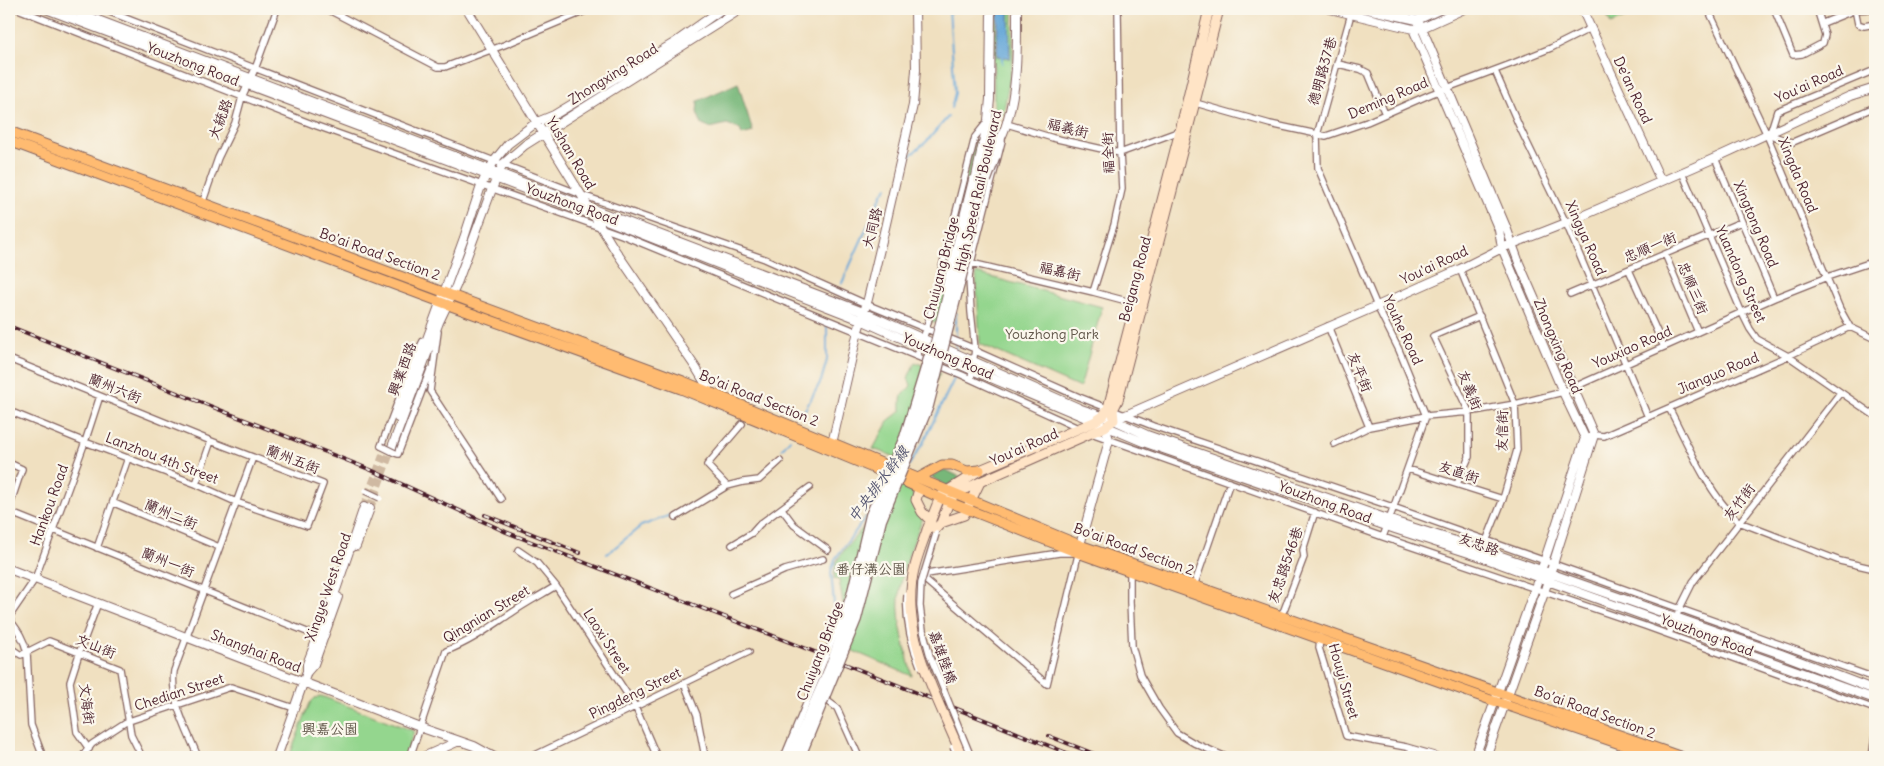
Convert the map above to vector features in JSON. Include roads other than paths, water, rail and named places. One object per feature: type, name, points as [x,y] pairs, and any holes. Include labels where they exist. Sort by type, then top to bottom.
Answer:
[{"type":"main road","name":"Beigang Road","points":[[1139,304],[1180,131],[1191,102],[1209,9]]},
{"type":"main road","name":"Beigang Road","points":[[1114,420],[1108,412],[1139,304],[1191,102],[1219,9]]},
{"type":"main road","name":"Bo'ai Road Section 2","points":[[9,131],[444,303],[831,446]]},
{"type":"main road","name":"Bo'ai Road Section 2","points":[[9,140],[448,294],[709,392],[895,473],[905,477],[918,478],[948,496]]},
{"type":"main road","points":[[1094,422],[1108,412]]},
{"type":"main road","points":[[1106,427],[1114,420]]},
{"type":"main road","name":"You'ai Road","points":[[948,496],[980,470],[1094,422]]},
{"type":"main road","name":"You'ai Road","points":[[948,496],[1090,432],[1106,427]]},
{"type":"main road","points":[[918,478],[942,465],[952,465],[967,471],[980,470]]},
{"type":"main road","name":"Bo'ai Road Section 2","points":[[905,477],[919,489],[948,496],[1130,571],[1271,622],[1321,635],[1498,691]]},
{"type":"main road","points":[[932,528],[964,515],[980,482]]},
{"type":"main road","points":[[919,489],[916,500],[932,528]]},
{"type":"main road","points":[[948,496],[912,575],[912,623],[920,656],[962,757]]},
{"type":"main road","name":"嘉雄陸橋","points":[[932,528],[919,573],[916,612],[918,632],[921,644],[969,757]]},
{"type":"main road","name":"Bo'ai Road Section 2","points":[[1079,549],[1280,616],[1321,635],[1494,701]]},
{"type":"main road","name":"Bo’ai Road Section 2","points":[[1498,691],[1682,757]]},
{"type":"main road","name":"Bo’ai Road Section 2","points":[[1494,701],[1658,757]]},
{"type":"street","name":"Youzhong Road","points":[[18,9],[242,97],[481,186],[601,228],[951,370],[972,370]]},
{"type":"street","name":"Youzhong Road","points":[[46,9],[250,82],[488,172],[593,215],[863,312],[926,330],[975,349],[1108,412],[1127,415],[1153,426],[1393,507],[1875,678]]},
{"type":"street","name":"Youzhong Road","points":[[69,9],[250,82]]},
{"type":"street","name":"Youzhong Road","points":[[102,9],[582,195],[765,259],[921,344],[948,360],[971,379],[1079,429],[1383,537],[1544,590],[1875,709]]},
{"type":"street","name":"大統路","points":[[200,207],[218,158],[235,123],[242,97],[250,82],[277,9]]},
{"type":"street","points":[[328,9],[438,67],[444,67],[492,50],[590,9]]},
{"type":"street","name":"Yushan Road","points":[[467,9],[538,122],[601,228],[696,368],[709,392],[724,408]]},
{"type":"street","name":"Zhongxing Road","points":[[448,294],[481,186],[495,160],[508,144],[538,122],[554,115],[659,52],[722,9]]},
{"type":"street","name":"大同路","points":[[831,446],[913,105],[916,70],[915,9]]},
{"type":"street","name":"High Speed Rail Boulevard","points":[[916,356],[926,330],[974,137],[988,120],[991,9]]},
{"type":"street","name":"High Speed Rail Boulevard","points":[[971,379],[975,349],[969,278],[971,263],[1012,99],[1016,69],[1017,9]]},
{"type":"street","name":"福全街","points":[[1093,292],[1114,225],[1122,189],[1118,9]]},
{"type":"street","points":[[1330,9],[1413,29],[1422,28],[1464,9]]},
{"type":"street","points":[[1367,9],[1417,20],[1441,9]]},
{"type":"street","name":"De'an Road","points":[[1582,9],[1661,181]]},
{"type":"street","name":"Xingda Road","points":[[1708,9],[1767,135],[1850,327]]},
{"type":"street","points":[[1774,9],[1793,54],[1802,54],[1823,43],[1825,35],[1823,23],[1817,9]]},
{"type":"street","points":[[1823,23],[1855,10],[1870,9]]},
{"type":"street","name":"Zhongxing Road","points":[[444,303],[503,164],[544,132],[735,10]]},
{"type":"street","points":[[1855,10],[1858,24],[1864,26],[1875,24]]},
{"type":"street","name":"德明路37巷","points":[[1317,135],[1351,14]]},
{"type":"street","points":[[1413,29],[1417,20]]},
{"type":"street","name":"Zhongxing Road","points":[[1417,20],[1422,28],[1443,89],[1499,230],[1502,248],[1563,392],[1585,438]]},
{"type":"street","name":"Deming Road","points":[[1191,102],[1326,136],[1385,114],[1443,89],[1495,71],[1551,48],[1591,28]]},
{"type":"street","name":"Zhongxing Road","points":[[1413,29],[1443,89],[1506,227],[1511,244],[1594,435]]},
{"type":"street","points":[[1338,64],[1360,68],[1368,73],[1385,114]]},
{"type":"street","name":"You'ai Road","points":[[1767,135],[1771,130],[1777,111],[1875,70]]},
{"type":"street","name":"Xingya Road","points":[[1495,71],[1520,128],[1566,222],[1648,418]]},
{"type":"street","name":"You'ai Road","points":[[1114,420],[1377,306],[1511,244],[1715,158],[1842,100],[1875,88]]},
{"type":"street","points":[[1767,135],[1772,135],[1785,142],[1793,142],[1875,107]]},
{"type":"street","name":"Chuiyang Bridge","points":[[790,757],[829,668],[850,610],[871,527],[921,397],[971,201],[988,120]]},
{"type":"street","name":"Chuiyang Bridge","points":[[797,757],[850,631],[882,510],[921,418],[994,158],[1007,124]]},
{"type":"street","name":"福義街","points":[[1007,124],[1053,138],[1120,153]]},
{"type":"street","points":[[1120,153],[1180,131]]},
{"type":"street","name":"Youhe Road","points":[[1317,135],[1318,168],[1377,306],[1400,350],[1426,416]]},
{"type":"street","points":[[784,757],[842,617],[850,594],[869,514],[903,436],[919,388],[980,151]]},
{"type":"street","points":[[802,757],[858,620],[883,522],[930,407],[994,158]]},
{"type":"street","name":"Xingtong Road","points":[[1715,158],[1774,298]]},
{"type":"street","name":"Yuandong Street","points":[[1682,172],[1742,312],[1757,339],[1788,356],[1875,416]]},
{"type":"street","name":"Youzhong Road","points":[[498,176],[589,208],[863,312]]},
{"type":"street","name":"忠順一街","points":[[1570,294],[1741,222]]},
{"type":"street","name":"忠順三街","points":[[1665,254],[1698,332]]},
{"type":"street","name":"Youxiao Road","points":[[1334,444],[1369,428],[1426,416],[1469,412],[1515,404],[1563,392],[1774,298],[1875,261]]},
{"type":"street","name":"福嘉街","points":[[971,263],[1139,304]]},
{"type":"street","name":"友信街","points":[[1460,269],[1515,404],[1517,450],[1503,499],[1477,567]]},
{"type":"street","points":[[1629,270],[1664,347]]},
{"type":"street","name":"興業西路","points":[[389,448],[444,303]]},
{"type":"street","name":"友義街","points":[[1456,484],[1469,457],[1469,412],[1433,336],[1480,316]]},
{"type":"street","points":[[436,322],[430,391],[501,499]]},
{"type":"street","name":"友平街","points":[[1328,326],[1369,428]]},
{"type":"street","points":[[1850,327],[1875,338]]},
{"type":"street","name":"Jianguo Road","points":[[1585,438],[1594,435],[1604,436],[1648,418],[1850,327]]},
{"type":"street","name":"Youzhong Road","points":[[921,344],[950,351],[974,361]]},
{"type":"street","name":"蘭州六街","points":[[9,358],[253,457]]},
{"type":"street","points":[[974,361],[1081,409],[1108,412]]},
{"type":"street","points":[[389,448],[398,454],[433,363]]},
{"type":"street","points":[[972,370],[1143,442],[1388,522]]},
{"type":"street","name":"友竹街","points":[[1669,634],[1693,582],[1840,393]]},
{"type":"street","name":"Hankou Road","points":[[9,618],[34,579],[100,396]]},
{"type":"street","points":[[1669,408],[1726,510],[1739,522],[1840,561],[1875,569]]},
{"type":"street","name":"Lanzhou 4th Street","points":[[9,411],[196,484],[236,502],[307,526]]},
{"type":"street","points":[[1383,537],[1426,416]]},
{"type":"street","points":[[1114,420],[1147,435],[1388,522]]},
{"type":"street","points":[[727,486],[707,465],[742,424]]},
{"type":"street","points":[[1079,549],[927,574],[926,580],[1047,684],[1079,549],[1109,439],[1106,427]]},
{"type":"street","points":[[1486,757],[1544,590],[1594,435]]},
{"type":"street","points":[[1475,757],[1585,438]]},
{"type":"street","points":[[196,484],[211,441]]},
{"type":"street","points":[[198,757],[177,706],[172,680],[203,590],[253,457]]},
{"type":"street","name":"蘭州五街","points":[[253,457],[323,484],[307,526]]},
{"type":"street","points":[[97,548],[128,458]]},
{"type":"street","points":[[676,517],[727,486],[759,480],[780,461]]},
{"type":"street","points":[[9,463],[22,469],[9,508]]},
{"type":"street","name":"友直街","points":[[1408,469],[1503,499]]},
{"type":"street","points":[[1194,586],[1230,482]]},
{"type":"street","points":[[732,546],[752,533],[760,524],[810,487]]},
{"type":"street","points":[[365,492],[380,498]]},
{"type":"street","name":"蘭州二街","points":[[114,503],[219,548]]},
{"type":"street","name":"Xingye West Road","points":[[277,757],[304,682],[307,664],[317,636],[367,508],[314,664],[307,672]]},
{"type":"street","points":[[782,509],[794,525],[828,550]]},
{"type":"street","name":"蘭州一街","points":[[9,512],[317,636]]},
{"type":"street","name":"友忠路546巷","points":[[1271,622],[1280,616],[1304,557],[1303,550],[1315,512]]},
{"type":"street","name":"Youzhong Road","points":[[1388,522],[1483,554]]},
{"type":"street","points":[[932,528],[913,556],[906,603],[908,628],[914,652],[957,757]]},
{"type":"street","name":"Laoxi Street","points":[[518,550],[537,563],[556,586],[635,706],[657,757]]},
{"type":"street","name":"友忠路","points":[[1483,554],[1539,575]]},
{"type":"street","points":[[731,594],[785,570],[823,559]]},
{"type":"street","name":"Shanghai Road","points":[[9,569],[474,746],[494,757]]},
{"type":"street","points":[[1130,571],[1132,646],[1140,675],[1159,708],[1177,733],[1194,743],[1226,757]]},
{"type":"street","name":"Youzhong Road","points":[[1539,575],[1676,618],[1781,654],[1875,690]]},
{"type":"street","points":[[1548,578],[1673,626],[1875,699]]},
{"type":"street","name":"Qingnian Street","points":[[410,757],[446,651],[461,646],[483,633],[511,613],[556,586]]},
{"type":"street","name":"文海街","points":[[89,749],[77,732],[70,682],[98,604]]},
{"type":"street","points":[[9,618],[18,630],[27,653],[31,725],[43,757]]},
{"type":"street","name":"Houyi Street","points":[[1321,635],[1319,648],[1346,736],[1406,746],[1434,755],[1435,757]]},
{"type":"street","name":"文山街","points":[[27,653],[49,641],[120,670],[131,735],[142,757]]},
{"type":"street","points":[[9,648],[21,655],[27,653]]},
{"type":"street","name":"Pingdeng Street","points":[[531,757],[749,652]]},
{"type":"street","points":[[684,683],[697,715],[705,757]]},
{"type":"street","name":"Chedian Street","points":[[82,757],[92,744],[128,721],[231,687],[294,708]]},
{"type":"street","points":[[811,690],[837,708],[859,757]]},
{"type":"street","points":[[1872,757],[1875,736]]},
{"type":"street","points":[[424,757],[459,741]]},
{"type":"water","points":[[998,9],[1009,9],[1010,58],[997,56]]},
{"type":"waterway","points":[[949,9],[955,93],[951,108]]},
{"type":"waterway","name":"中央排水幹線","points":[[1002,56],[1002,63]]},
{"type":"waterway","points":[[908,157],[926,142],[948,117]]},
{"type":"waterway","points":[[842,283],[887,187]]},
{"type":"waterway","name":"中央排水幹線","points":[[956,313],[956,351]]},
{"type":"waterway","points":[[802,415],[821,381],[827,360],[827,325]]},
{"type":"waterway","name":"中央排水幹線","points":[[909,465],[923,443],[954,379],[955,366]]},
{"type":"waterway","points":[[782,449],[790,439]]},
{"type":"waterway","points":[[607,554],[641,526],[676,513]]},
{"type":"waterway","name":"中央排水幹線","points":[[836,626],[831,572],[835,559],[866,517]]},
{"type":"tunnel","points":[[364,507],[387,445]]},
{"type":"tunnel","points":[[370,508],[392,447]]},
{"type":"railway","points":[[9,326],[371,470],[506,532],[820,654],[1077,757]]},
{"type":"railway","points":[[485,515],[580,553]]},
{"type":"railway","points":[[1049,736],[1102,757]]},
{"type":"park label","name":"Youzhong Park","points":[[1052,334]]},
{"type":"park label","name":"番仔溝公園","points":[[871,569]]},
{"type":"park label","name":"興嘉公園","points":[[330,729]]}]
